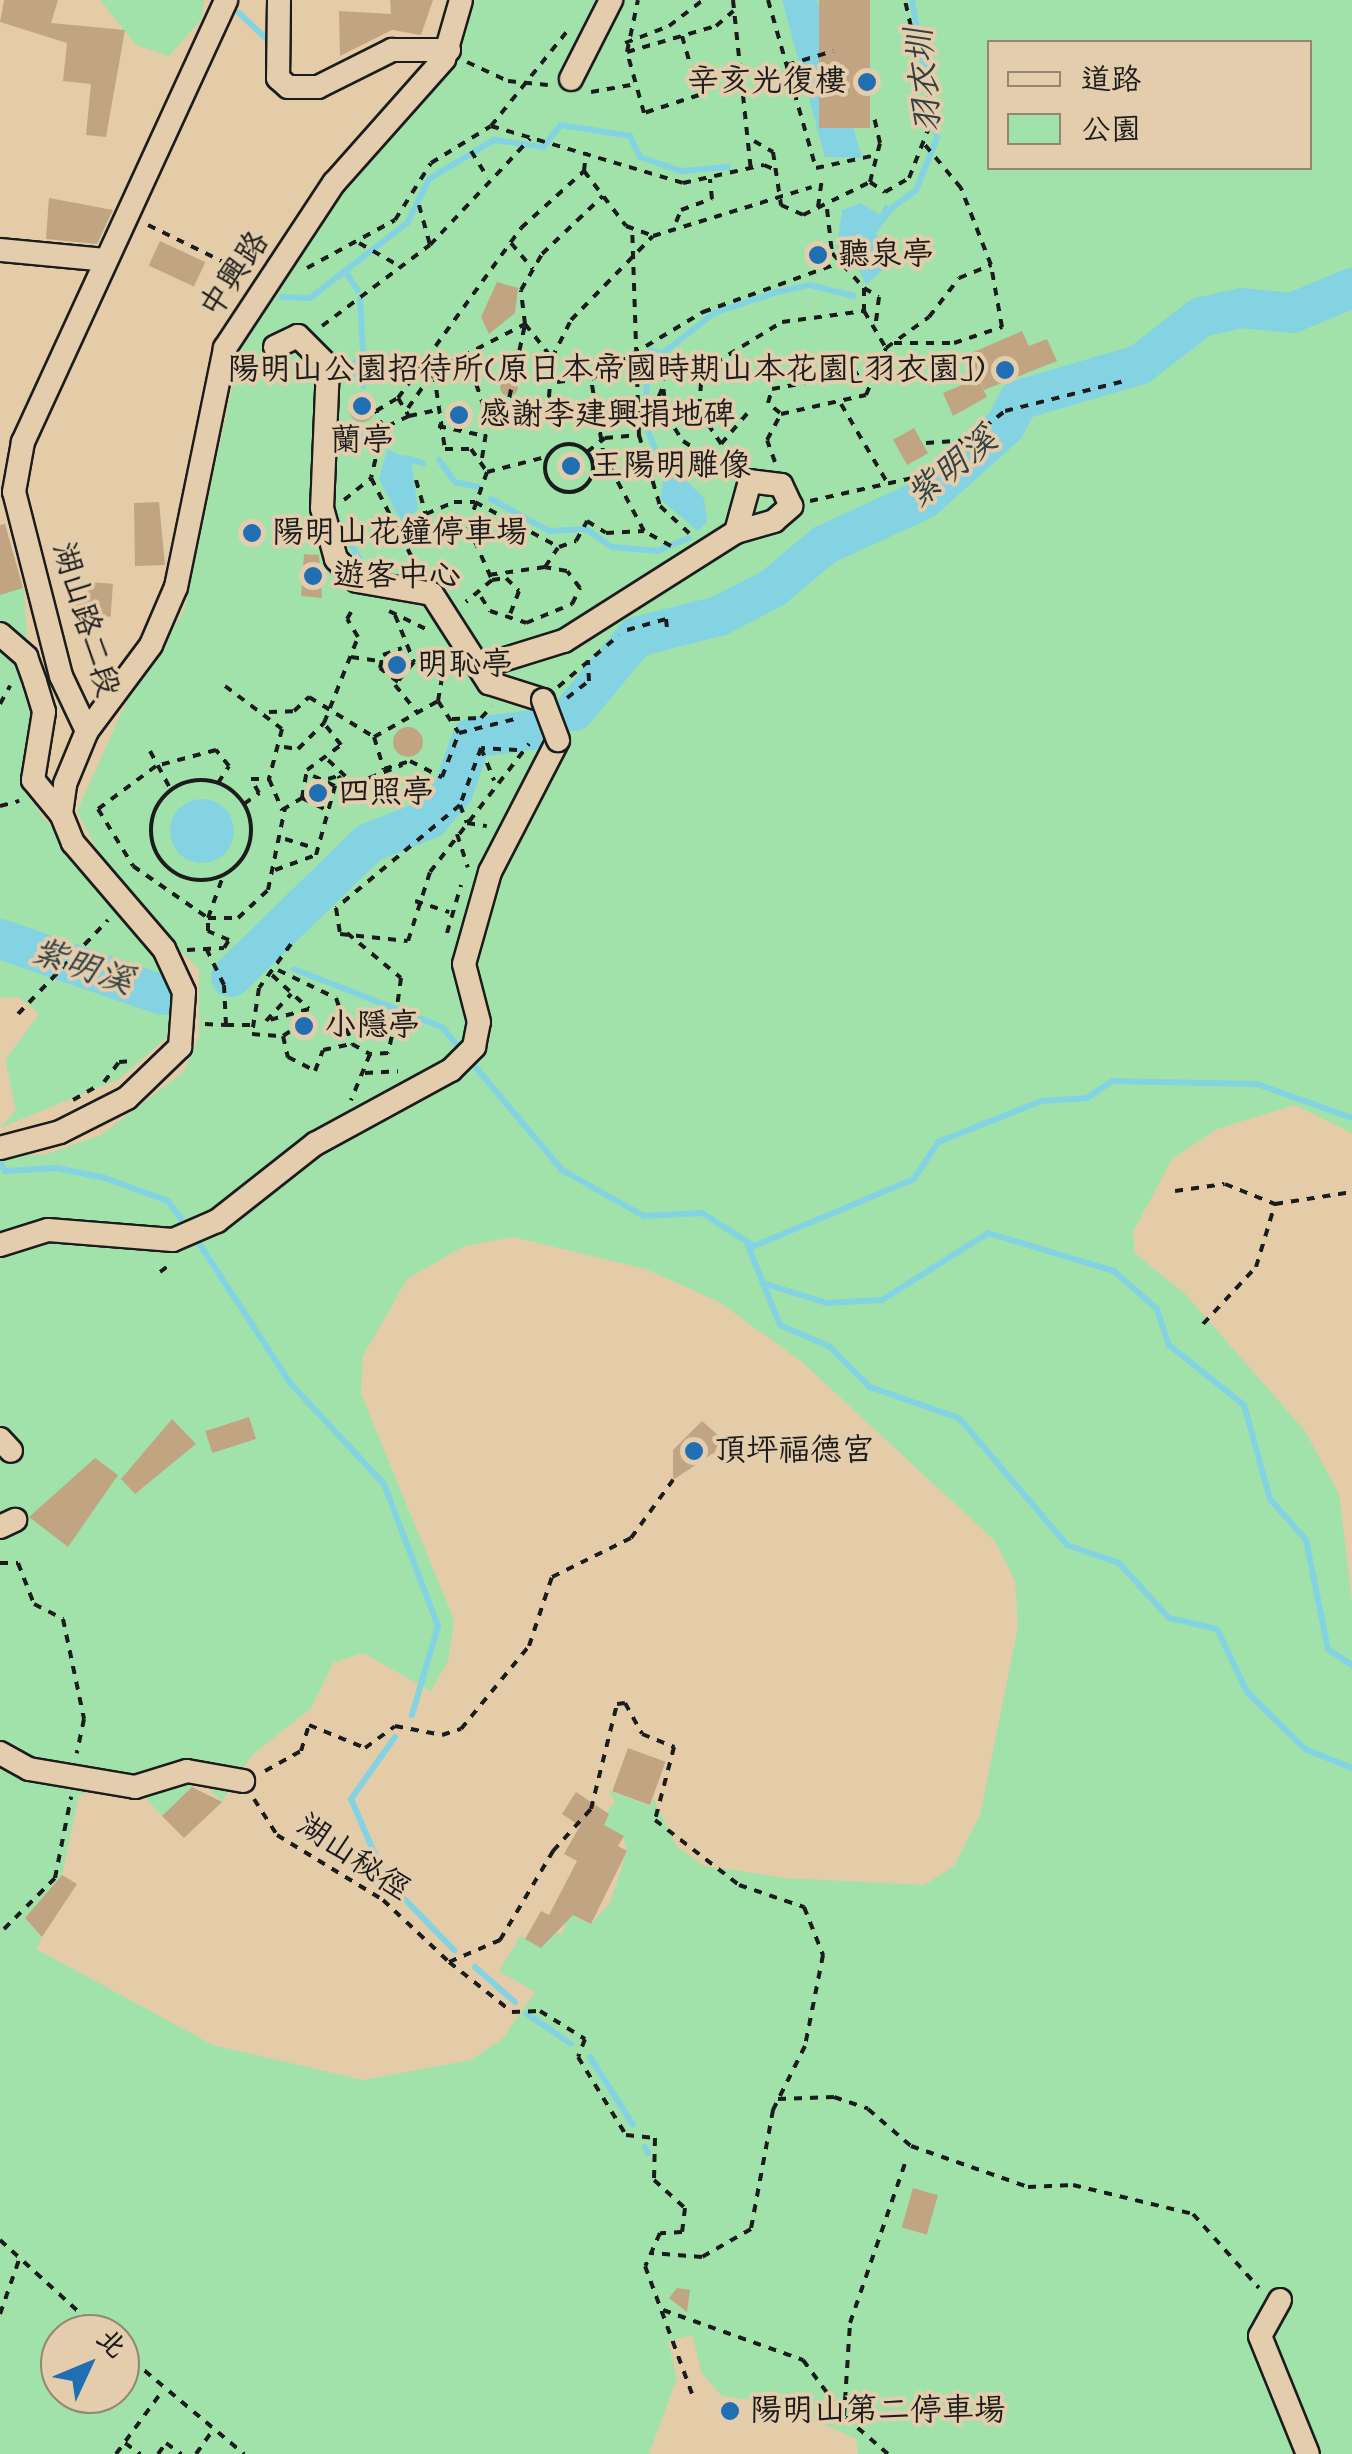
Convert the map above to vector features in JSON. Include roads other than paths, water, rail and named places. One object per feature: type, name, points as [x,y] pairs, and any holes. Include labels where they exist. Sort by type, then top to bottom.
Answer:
[{"type":"street","name":"湖山路二段","points":[[62,814],[87,731],[62,676],[14,492],[23,442],[226,0]]},
{"type":"street","points":[[279,0],[278,78],[288,87],[318,88],[392,50],[453,56]]},
{"type":"street","name":"中興路","points":[[87,731],[151,645],[176,588],[226,348],[334,182],[453,56],[461,0]]},
{"type":"street","points":[[574,87],[611,0]]},
{"type":"street","points":[[0,250],[105,260]]},
{"type":"street","points":[[0,1245],[48,1230],[173,1240],[204,1228],[269,1174],[451,1070],[474,1046],[477,1002],[464,964],[506,831],[558,740],[538,708],[504,694],[433,596],[358,580],[336,559],[321,477],[328,366],[298,336],[275,347]]},
{"type":"street","points":[[483,666],[564,641],[736,532],[786,495],[750,482],[736,532]]},
{"type":"street","points":[[0,634],[26,657],[44,712],[33,780],[62,814],[108,891],[164,950],[186,1024],[180,1047],[128,1098],[60,1132],[0,1148]]},
{"type":"street","points":[[0,1753],[29,1769],[74,1773],[135,1787],[186,1772],[243,1781]]},
{"type":"street","points":[[1274,2310],[1260,2336],[1308,2454]]},
{"type":"water","points":[[782,0],[817,0],[862,158],[825,157]]},
{"type":"water","points":[[861,203],[880,215],[885,204],[894,210],[876,233],[886,267],[866,285],[856,262],[836,251],[842,210]]},
{"type":"water","points":[[387,449],[411,460],[418,509],[402,523],[379,479]]},
{"type":"water","points":[[665,459],[704,498],[707,522],[698,531],[661,500]]},
{"type":"water","points":[[202,799],[224,809],[234,831],[224,853],[202,863],[180,853],[170,831],[180,809]]},
{"type":"waterway","name":"羽衣圳","points":[[886,212],[916,190],[937,138],[912,0]]},
{"type":"waterway","points":[[239,13],[271,43]]},
{"type":"waterway","points":[[282,297],[310,298],[407,223],[429,179],[494,140],[543,147],[561,125],[630,136],[640,157],[681,171],[728,167]]},
{"type":"waterway","points":[[345,271],[358,290]]},
{"type":"waterway","points":[[662,466],[643,419],[651,350],[662,354],[714,313],[777,292],[810,285],[854,296]]},
{"type":"waterway","name":"紫明溪","points":[[574,711],[636,637],[719,616],[773,588],[824,545],[924,499],[1005,426],[1019,400],[1139,365],[1201,317],[1242,308],[1292,313],[1352,288]]},
{"type":"waterway","points":[[336,386],[363,353],[360,299]]},
{"type":"waterway","points":[[351,365],[363,386]]},
{"type":"waterway","points":[[332,423],[374,442]]},
{"type":"waterway","points":[[405,458],[423,463]]},
{"type":"waterway","points":[[439,460],[455,482],[478,487]]},
{"type":"waterway","points":[[491,499],[549,531],[586,529],[612,547],[658,551],[688,538]]},
{"type":"waterway","points":[[336,519],[365,568],[386,571]]},
{"type":"waterway","name":"紫明溪","points":[[231,977],[369,843],[429,819],[453,791],[472,738],[538,729]]},
{"type":"waterway","name":"紫明溪","points":[[0,939],[163,995]]},
{"type":"waterway","points":[[263,955],[269,958]]},
{"type":"waterway","points":[[294,969],[442,1027],[562,1170],[644,1216],[702,1213],[754,1246],[914,1179],[938,1142],[1041,1101],[1087,1098],[1112,1081],[1257,1084],[1352,1118]]},
{"type":"waterway","points":[[0,1162],[5,1171],[57,1168],[105,1178],[168,1201],[187,1227]]},
{"type":"waterway","points":[[766,1284],[827,1303],[882,1300],[988,1233],[1114,1271],[1157,1309],[1169,1345],[1244,1405],[1270,1499],[1306,1540],[1328,1649],[1352,1665]]},
{"type":"waterway","points":[[195,1237],[291,1384],[384,1484],[438,1626],[412,1715]]},
{"type":"waterway","points":[[746,1241],[780,1325],[830,1347],[870,1387],[959,1418],[1067,1545],[1119,1563],[1169,1618],[1217,1629],[1247,1692],[1305,1749],[1352,1768]]},
{"type":"waterway","points":[[395,1737],[351,1799],[386,1880],[454,1950]]},
{"type":"waterway","points":[[475,1967],[515,2002]]},
{"type":"waterway","points":[[527,2014],[571,2044]]},
{"type":"waterway","points":[[590,2057],[633,2125]]},
{"type":"waterway","points":[[645,2147],[648,2153]]},
{"type":"place","name":"辛亥光復樓","points":[[867,82]]},
{"type":"place","name":"聽泉亭","points":[[818,255]]},
{"type":"place","name":"陽明山公園招待所(原日本帝國時期山本花園[羽衣園])","points":[[1005,370]]},
{"type":"place","name":"蘭亭","points":[[362,406]]},
{"type":"place","name":"感謝李建興捐地碑","points":[[459,415]]},
{"type":"place","name":"王陽明雕像","points":[[571,466]]},
{"type":"place","name":"陽明山花鐘停車場","points":[[252,533]]},
{"type":"place","name":"遊客中心","points":[[313,576]]},
{"type":"place","name":"明恥亭","points":[[397,665]]},
{"type":"place","name":"四照亭","points":[[318,793]]},
{"type":"place","name":"小隱亭","points":[[304,1026]]},
{"type":"place","name":"頂坪福德宮","points":[[694,1451]]},
{"type":"place","name":"陽明山第二停車場","points":[[730,2411]]}]
